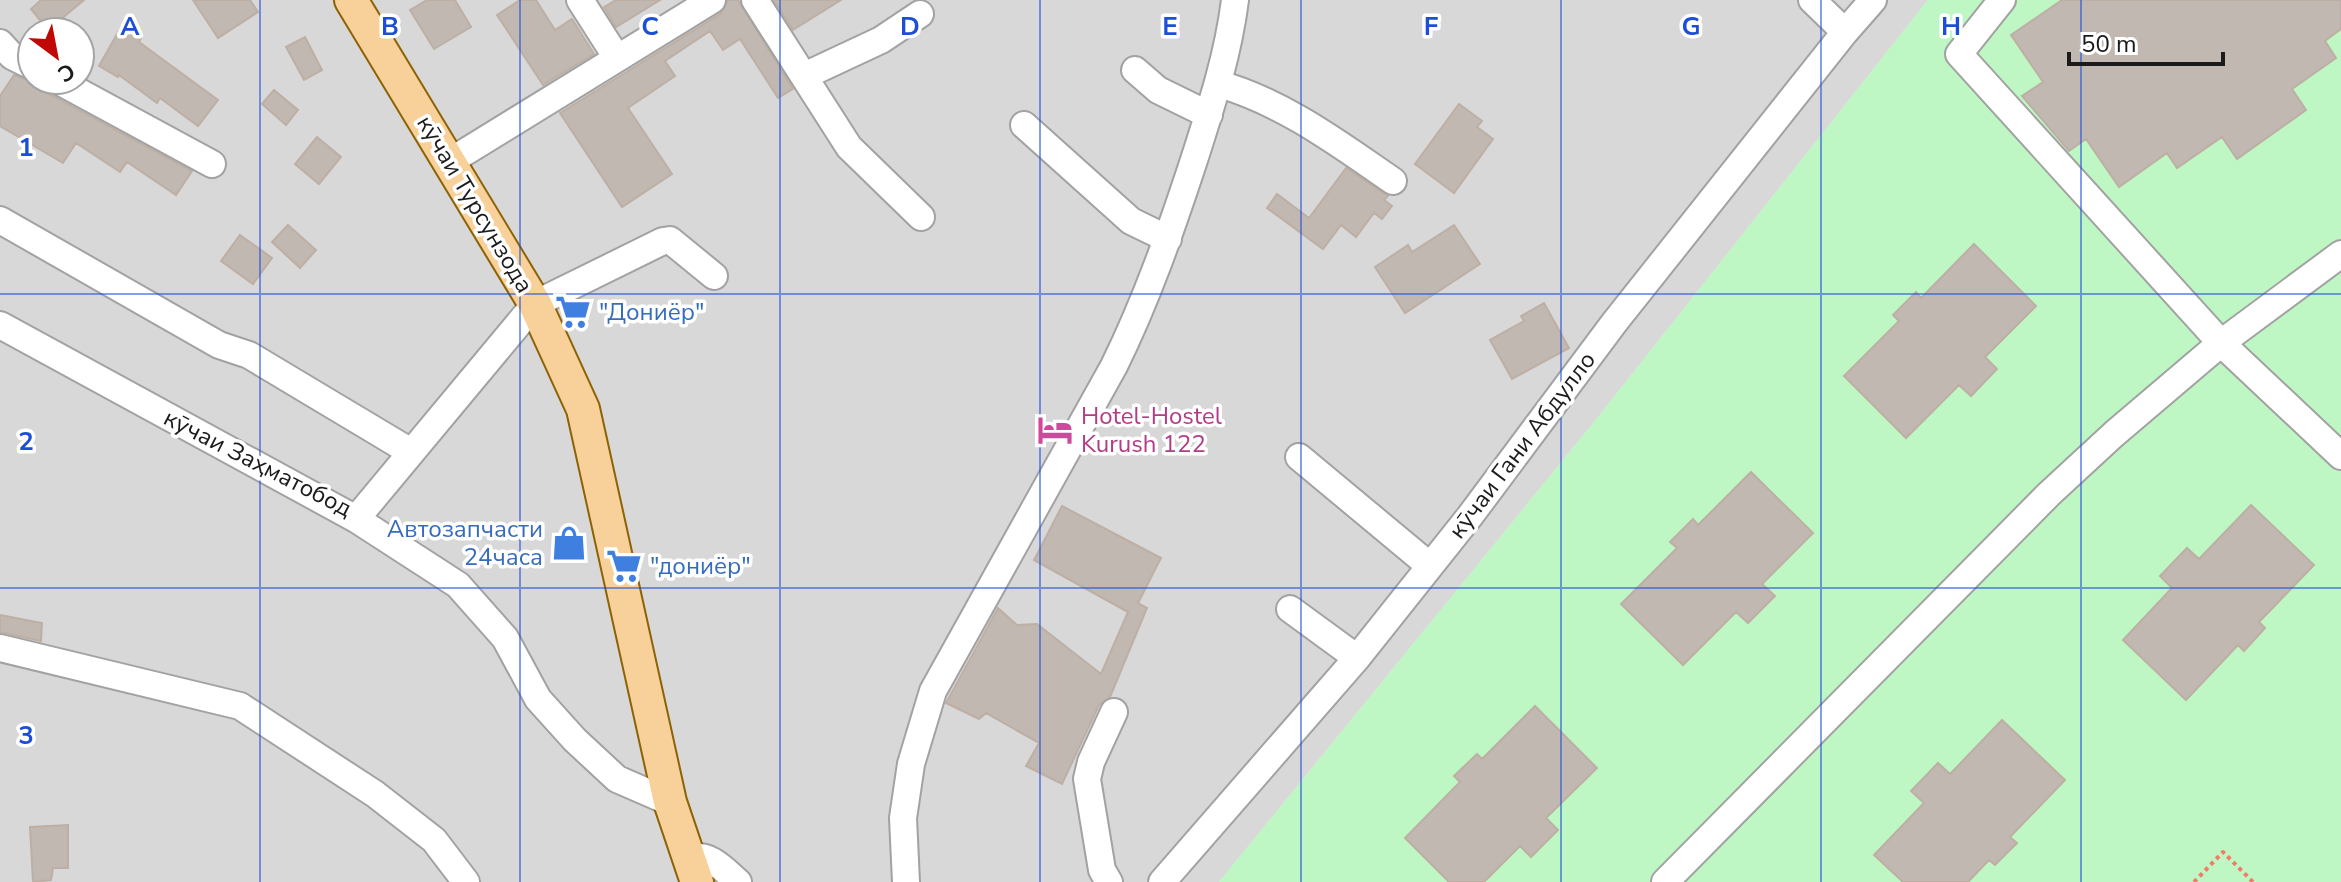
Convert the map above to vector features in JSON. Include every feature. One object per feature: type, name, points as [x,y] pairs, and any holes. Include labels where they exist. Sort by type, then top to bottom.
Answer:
[{"type":"main road","name":"кӯчаи Турсунзода","points":[[351,0],[535,304],[583,409],[670,802],[693,870]]},
{"type":"street","points":[[580,0],[617,58]]},
{"type":"street","points":[[449,162],[712,0]]},
{"type":"street","points":[[755,0],[849,147],[921,217]]},
{"type":"street","points":[[906,882],[902,830],[905,804],[911,764],[933,691],[1114,366],[1168,239],[1209,115],[1219,84],[1235,0]]},
{"type":"street","points":[[1812,0],[1845,32]]},
{"type":"street","name":"кӯчаи Гани Абдулло","points":[[1162,882],[1357,658],[1614,323],[1873,0]]},
{"type":"street","points":[[2002,0],[1959,54],[2221,343],[2341,456]]},
{"type":"street","points":[[804,76],[881,40],[920,14]]},
{"type":"street","points":[[0,43],[16,58]]},
{"type":"street","points":[[1135,70],[1158,90],[1209,115]]},
{"type":"street","points":[[1219,84],[1246,91],[1289,114],[1393,181]]},
{"type":"street","points":[[87,96],[212,164]]},
{"type":"street","points":[[1024,125],[1131,221],[1168,239]]},
{"type":"street","points":[[0,220],[219,345],[249,355],[411,452]]},
{"type":"street","points":[[535,304],[663,241],[670,240],[714,276]]},
{"type":"street","points":[[1665,882],[2049,494],[2221,343],[2341,254]]},
{"type":"street","name":"кӯчаи Заҳматобод","points":[[0,325],[356,519],[535,304]]},
{"type":"street","points":[[1299,457],[1430,566]]},
{"type":"street","points":[[356,519],[458,585],[505,638],[538,699],[575,740],[617,779],[670,802]]},
{"type":"street","points":[[1290,609],[1357,658]]},
{"type":"street","points":[[0,648],[240,706],[375,794],[434,840],[466,882]]},
{"type":"street","points":[[1109,882],[1102,870],[1087,779],[1091,762],[1114,712]]},
{"type":"street","points":[[693,870],[702,855],[738,882]]},
{"type":"path","points":[[2194,882],[2223,852],[2253,882]]},
{"type":"shaded area","points":[[0,0],[1928,0],[1598,417],[1219,882],[0,882]]},
{"type":"green space","points":[[1928,0],[2341,0],[2341,882],[1219,882],[1598,417]]},
{"type":"building","points":[[41,0],[84,0],[65,16],[37,16],[31,9]]},
{"type":"building","points":[[193,0],[250,0],[258,12],[218,38]]},
{"type":"building","points":[[427,0],[455,0],[471,27],[434,49],[410,10]]},
{"type":"building","points":[[520,0],[536,0],[555,30],[572,19],[594,54],[543,85],[497,15]]},
{"type":"building","points":[[616,0],[660,0],[616,27],[604,7]]},
{"type":"building","points":[[728,0],[738,0],[793,89],[778,98],[740,39],[723,50],[710,31],[665,61],[675,76],[628,108],[672,174],[622,207],[560,113],[720,14]]},
{"type":"building","points":[[774,0],[841,0],[793,30]]},
{"type":"building","points":[[2062,0],[2341,0],[2341,29],[2325,41],[2336,58],[2292,89],[2306,110],[2237,159],[2222,137],[2177,168],[2167,153],[2119,187],[2086,139],[2069,151],[2022,96],[2043,82],[2011,35]]},
{"type":"building","points":[[121,27],[141,38],[139,42],[218,100],[198,126],[160,98],[157,103],[119,75],[99,66]]},
{"type":"building","points":[[305,37],[322,70],[304,80],[286,47]]},
{"type":"building","points":[[16,76],[16,96],[53,96],[192,171],[176,195],[127,162],[120,172],[76,143],[63,163],[0,126],[0,96]]},
{"type":"building","points":[[274,90],[298,110],[286,125],[262,104]]},
{"type":"building","points":[[1459,104],[1482,121],[1477,127],[1493,139],[1454,193],[1415,164]]},
{"type":"building","points":[[317,137],[341,157],[319,184],[295,164]]},
{"type":"building","points":[[1346,168],[1388,196],[1384,200],[1392,206],[1382,219],[1374,213],[1356,237],[1341,225],[1323,249],[1267,208],[1277,194],[1309,218]]},
{"type":"building","points":[[288,225],[316,250],[300,268],[272,242]]},
{"type":"building","points":[[1454,225],[1480,264],[1405,313],[1375,267],[1408,245],[1412,252]]},
{"type":"building","points":[[240,235],[272,258],[253,284],[221,261]]},
{"type":"building","points":[[1974,244],[2036,306],[1985,357],[1997,369],[1971,396],[1959,385],[1906,438],[1844,376],[1899,321],[1893,315],[1916,292],[1921,298]]},
{"type":"building","points":[[1544,303],[1569,348],[1512,379],[1490,340],[1524,321],[1521,316]]},
{"type":"building","points":[[1751,472],[1813,533],[1762,584],[1775,596],[1748,623],[1736,612],[1683,665],[1621,604],[1677,548],[1670,542],[1693,519],[1698,525]]},
{"type":"building","points":[[2251,505],[2314,565],[2259,622],[2265,628],[2244,651],[2238,645],[2186,700],[2123,640],[2172,588],[2160,576],[2187,548],[2199,559]]},
{"type":"building","points":[[1062,506],[1161,558],[1138,603],[1147,608],[1110,697],[1099,705],[1062,784],[1026,766],[1039,743],[986,713],[979,719],[946,703],[998,608],[1017,625],[1037,624],[1101,674],[1128,612],[1034,560]]},
{"type":"building","points":[[0,615],[42,623],[41,641],[0,632]]},
{"type":"building","points":[[1535,706],[1597,768],[1546,818],[1558,830],[1531,857],[1520,846],[1484,882],[1449,882],[1405,838],[1460,782],[1454,776],[1477,754],[1482,759]]},
{"type":"building","points":[[2002,720],[2065,780],[2010,837],[2017,843],[1995,865],[1989,860],[1968,882],[1903,882],[1874,855],[1924,803],[1911,791],[1938,763],[1950,774]]},
{"type":"building","points":[[68,825],[68,868],[53,868],[51,880],[33,882],[30,827]]},
{"type":"place","name":"\"Дониёр\"","points":[[573,312]]},
{"type":"place","name":"Hotel-Hostel Kurush 122","points":[[1055,430]]},
{"type":"place","name":"Автозапчасти 24часа","points":[[569,543]]},
{"type":"place","name":"\"дониёр\"","points":[[624,566]]}]
